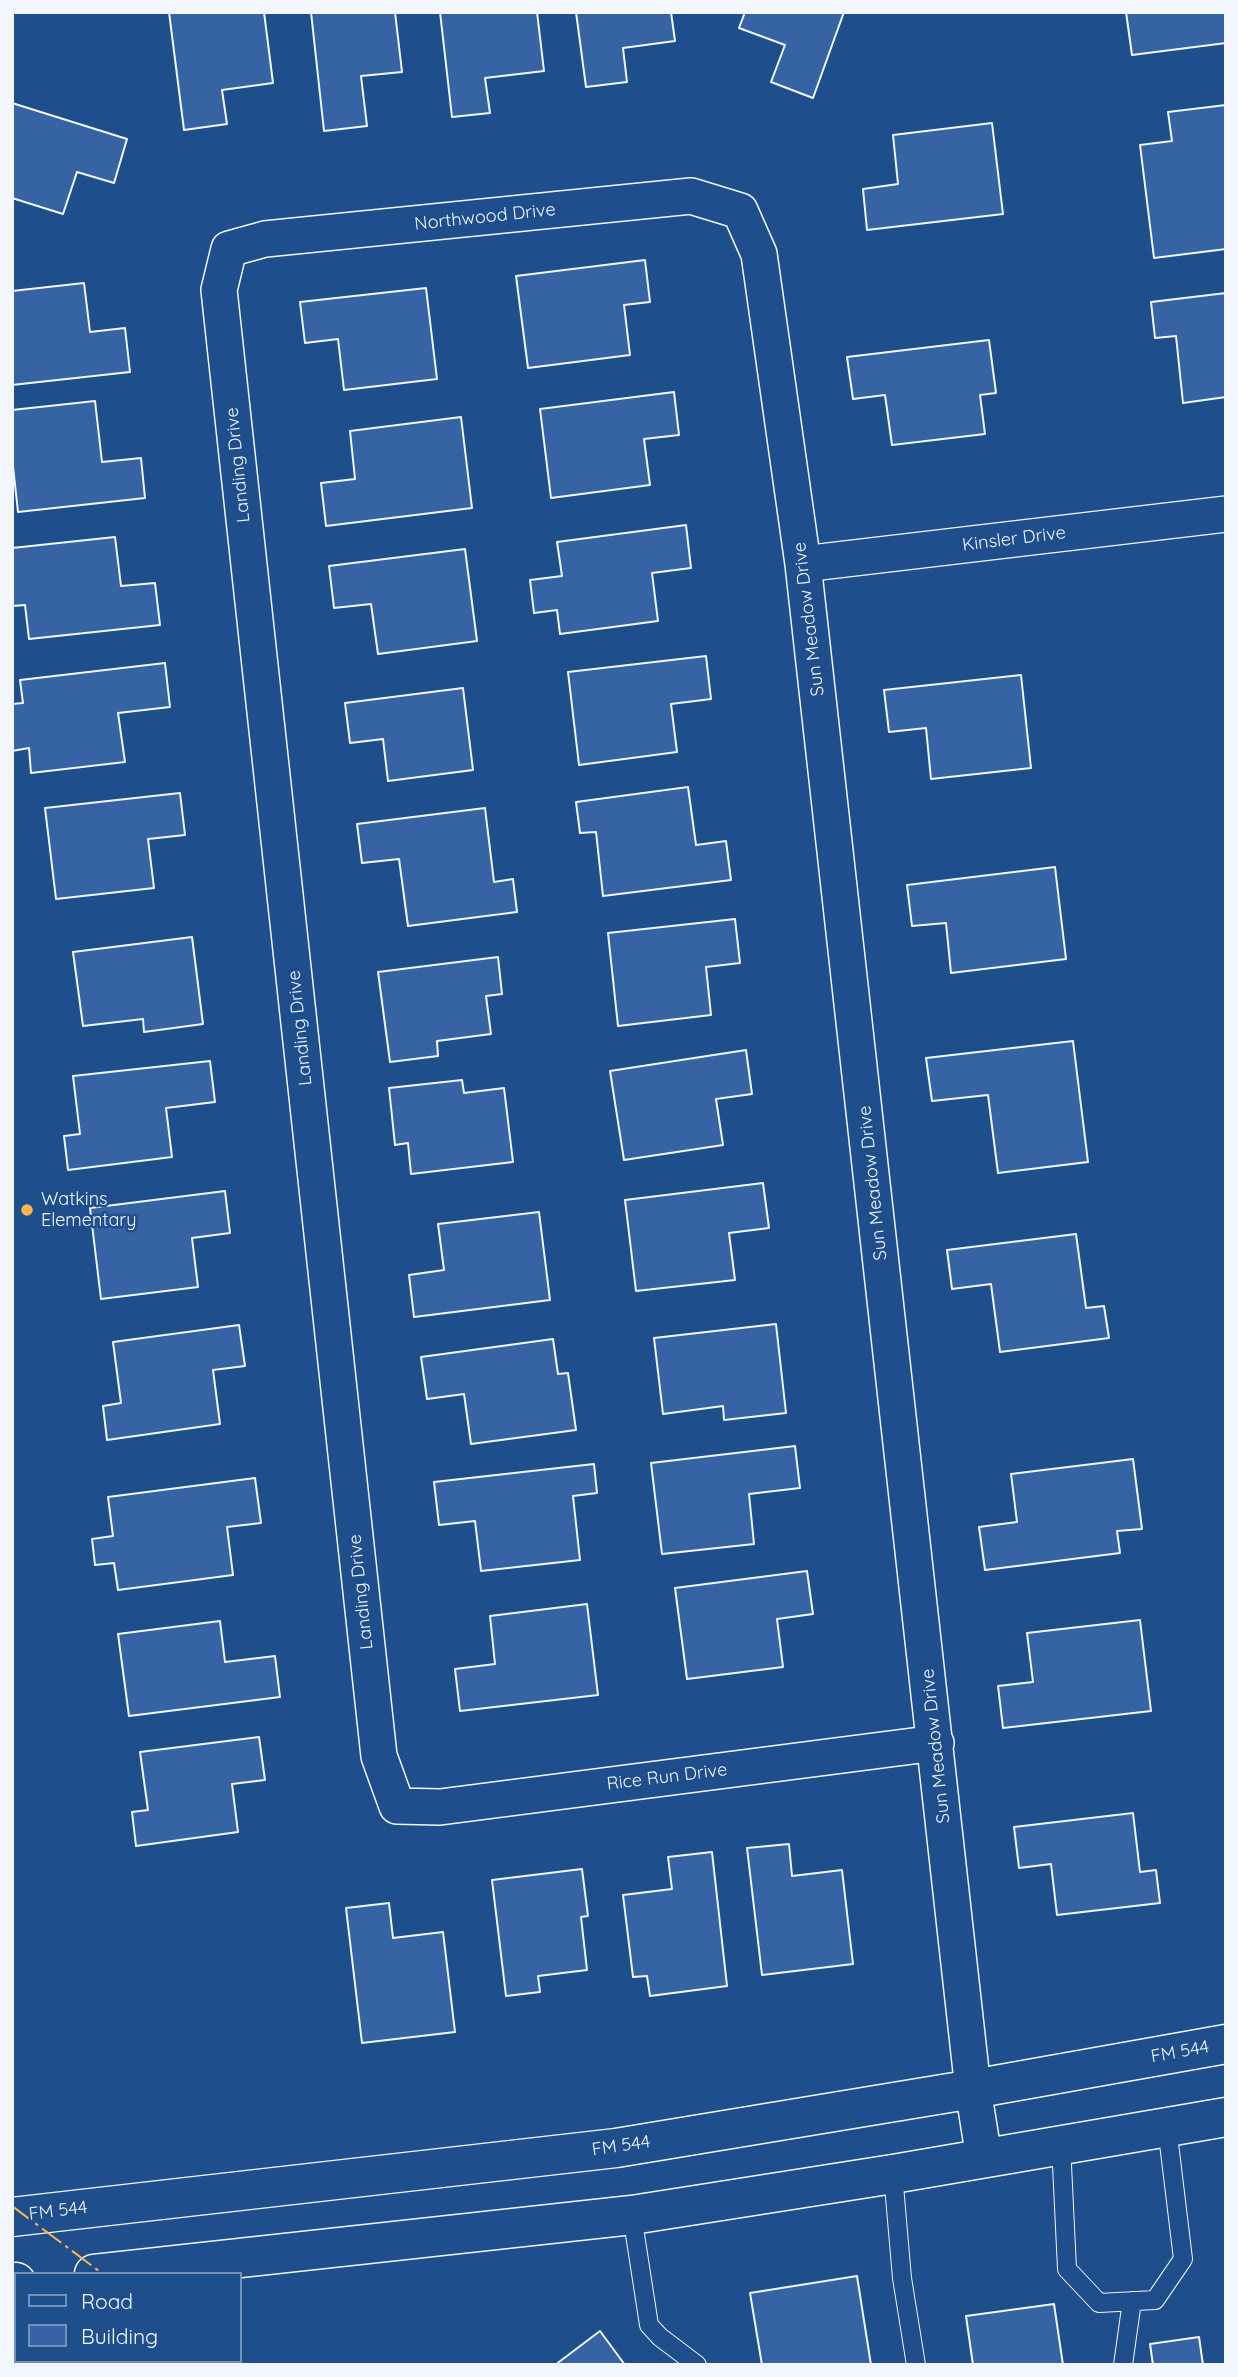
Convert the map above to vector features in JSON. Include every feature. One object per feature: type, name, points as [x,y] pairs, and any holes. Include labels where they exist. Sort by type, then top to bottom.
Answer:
[{"type":"main road","name":"FM 544","points":[[12,2217],[616,2148],[1226,2044]]},
{"type":"main road","points":[[112,2272],[632,2215],[1226,2117]]},
{"type":"street","name":"Northwood Drive","points":[[229,249],[265,239],[691,196],[740,211]]},
{"type":"street","name":"Sun Meadow Drive","points":[[740,211],[760,254],[803,564],[973,2089],[984,2158]]},
{"type":"street","name":"Landing Drive","points":[[229,249],[219,290],[379,1756],[397,1806]]},
{"type":"street","name":"Kinsler Drive","points":[[803,564],[1226,514]]},
{"type":"street","name":"Rice Run Drive","points":[[397,1806],[440,1807],[936,1743]]},
{"type":"lane","points":[[1062,2144],[1067,2269],[1099,2303],[1155,2300],[1184,2259],[1167,2127]]},
{"type":"lane","points":[[893,2174],[902,2278],[916,2365]]},
{"type":"lane","points":[[632,2215],[649,2325],[660,2337],[697,2365]]},
{"type":"lane","points":[[1123,2365],[1132,2301]]},
{"type":"building","points":[[169,12],[264,12],[273,83],[222,90],[227,124],[184,130]]},
{"type":"building","points":[[311,12],[395,12],[402,72],[361,76],[367,126],[324,131]]},
{"type":"building","points":[[440,12],[537,12],[544,71],[485,78],[490,113],[452,117]]},
{"type":"building","points":[[576,12],[671,12],[675,41],[623,48],[627,82],[586,87]]},
{"type":"building","points":[[745,12],[844,12],[813,98],[771,82],[785,45],[739,28]]},
{"type":"building","points":[[1126,12],[1226,12],[1226,43],[1132,55]]},
{"type":"building","points":[[12,103],[127,139],[114,183],[77,172],[63,214],[12,198]]},
{"type":"building","points":[[1226,105],[1226,249],[1154,258],[1140,145],[1172,141],[1168,112]]},
{"type":"building","points":[[992,123],[1003,214],[867,230],[863,189],[898,184],[893,135]]},
{"type":"building","points":[[645,260],[650,302],[624,305],[630,355],[528,368],[516,276]]},
{"type":"building","points":[[84,283],[90,332],[125,328],[130,372],[12,385],[12,291]]},
{"type":"building","points":[[426,288],[437,379],[344,390],[338,339],[305,343],[300,302]]},
{"type":"building","points":[[1226,293],[1226,397],[1183,403],[1176,336],[1155,338],[1151,302]]},
{"type":"building","points":[[989,340],[996,393],[980,395],[985,434],[892,445],[885,395],[853,399],[847,357]]},
{"type":"building","points":[[674,392],[679,435],[644,439],[650,485],[551,498],[540,409]]},
{"type":"building","points":[[95,401],[102,462],[141,458],[145,498],[18,512],[12,457],[12,410]]},
{"type":"building","points":[[461,417],[472,508],[326,526],[321,483],[355,479],[350,431]]},
{"type":"building","points":[[686,525],[691,568],[652,573],[658,621],[560,634],[557,610],[534,613],[530,580],[562,576],[557,542]]},
{"type":"building","points":[[115,537],[121,586],[155,583],[160,625],[29,639],[25,605],[12,606],[12,548]]},
{"type":"building","points":[[465,549],[477,641],[378,654],[371,604],[334,608],[329,566]]},
{"type":"building","points":[[706,656],[711,699],[671,704],[677,752],[579,765],[568,672]]},
{"type":"building","points":[[165,663],[170,707],[118,713],[125,762],[31,773],[29,748],[12,751],[12,704],[23,703],[20,680]]},
{"type":"building","points":[[1021,675],[1031,768],[931,779],[926,728],[889,732],[884,690]]},
{"type":"building","points":[[463,688],[473,770],[388,781],[383,739],[350,743],[345,703]]},
{"type":"building","points":[[688,787],[696,845],[726,841],[731,880],[603,896],[596,832],[580,833],[576,802]]},
{"type":"building","points":[[180,793],[185,835],[148,839],[154,888],[56,899],[45,808]]},
{"type":"building","points":[[485,808],[494,882],[513,879],[517,912],[408,926],[399,859],[362,863],[357,824]]},
{"type":"building","points":[[1055,867],[1066,959],[951,973],[946,923],[912,926],[907,885]]},
{"type":"building","points":[[735,919],[740,963],[706,967],[711,1015],[618,1026],[608,933]]},
{"type":"building","points":[[192,937],[203,1024],[144,1032],[143,1019],[83,1026],[73,952]]},
{"type":"building","points":[[498,957],[502,994],[486,996],[491,1034],[437,1041],[438,1056],[390,1062],[378,972]]},
{"type":"building","points":[[1073,1041],[1088,1162],[998,1173],[988,1095],[932,1101],[926,1058]]},
{"type":"building","points":[[746,1050],[752,1094],[716,1099],[723,1145],[624,1160],[610,1071]]},
{"type":"building","points":[[210,1061],[215,1102],[166,1108],[172,1157],[68,1170],[64,1136],[80,1134],[73,1076]]},
{"type":"building","points":[[462,1080],[464,1093],[504,1088],[513,1162],[411,1174],[408,1143],[395,1145],[389,1088]]},
{"type":"building","points":[[763,1183],[769,1228],[729,1233],[735,1280],[636,1291],[625,1200]]},
{"type":"building","points":[[225,1191],[230,1233],[192,1238],[198,1287],[101,1299],[90,1208]]},
{"type":"building","points":[[539,1212],[550,1300],[414,1317],[409,1275],[444,1270],[438,1224]]},
{"type":"building","points":[[1076,1234],[1086,1308],[1104,1306],[1109,1338],[1000,1352],[991,1284],[952,1289],[947,1250]]},
{"type":"building","points":[[776,1324],[786,1413],[724,1420],[723,1406],[663,1414],[654,1338]]},
{"type":"building","points":[[239,1325],[245,1366],[213,1370],[220,1424],[107,1440],[103,1406],[121,1403],[113,1342]]},
{"type":"building","points":[[553,1339],[558,1374],[568,1373],[576,1430],[471,1444],[464,1394],[427,1399],[421,1357]]},
{"type":"building","points":[[795,1446],[800,1488],[749,1494],[754,1544],[662,1554],[651,1463]]},
{"type":"building","points":[[1133,1459],[1142,1529],[1117,1531],[1120,1553],[985,1570],[979,1527],[1017,1522],[1011,1474]]},
{"type":"building","points":[[594,1464],[597,1493],[573,1496],[580,1560],[481,1571],[475,1521],[439,1525],[434,1482]]},
{"type":"building","points":[[255,1478],[261,1523],[227,1527],[233,1575],[118,1590],[114,1563],[95,1565],[92,1539],[113,1536],[108,1497]]},
{"type":"building","points":[[807,1571],[813,1614],[777,1619],[783,1667],[687,1679],[675,1588]]},
{"type":"building","points":[[587,1604],[598,1695],[460,1711],[455,1669],[495,1664],[490,1616]]},
{"type":"building","points":[[1140,1620],[1151,1711],[1003,1728],[998,1686],[1033,1682],[1027,1633]]},
{"type":"building","points":[[220,1621],[225,1662],[275,1656],[280,1697],[129,1716],[118,1634]]},
{"type":"building","points":[[259,1737],[265,1780],[232,1784],[238,1832],[136,1846],[132,1812],[148,1810],[140,1752]]},
{"type":"building","points":[[1133,1813],[1140,1872],[1156,1870],[1160,1903],[1057,1915],[1051,1864],[1019,1868],[1014,1827]]},
{"type":"building","points":[[789,1844],[792,1876],[842,1870],[853,1964],[762,1975],[747,1848]]},
{"type":"building","points":[[712,1852],[727,1986],[650,1996],[647,1976],[633,1977],[623,1895],[672,1889],[668,1857]]},
{"type":"building","points":[[582,1869],[588,1916],[581,1917],[587,1970],[538,1976],[540,1992],[506,1996],[492,1880]]},
{"type":"building","points":[[389,1903],[393,1938],[443,1932],[455,2032],[362,2043],[346,1908]]},
{"type":"building","points":[[857,2276],[871,2365],[762,2365],[750,2293]]},
{"type":"building","points":[[1054,2304],[1063,2365],[973,2365],[966,2316]]},
{"type":"building","points":[[600,2331],[625,2365],[555,2365]]},
{"type":"building","points":[[1199,2337],[1203,2365],[1153,2365],[1150,2344]]},
{"type":"power","points":[[12,2206],[100,2272]]},
{"type":"place","name":"Watkins Elementary","points":[[27,1210]]}]
